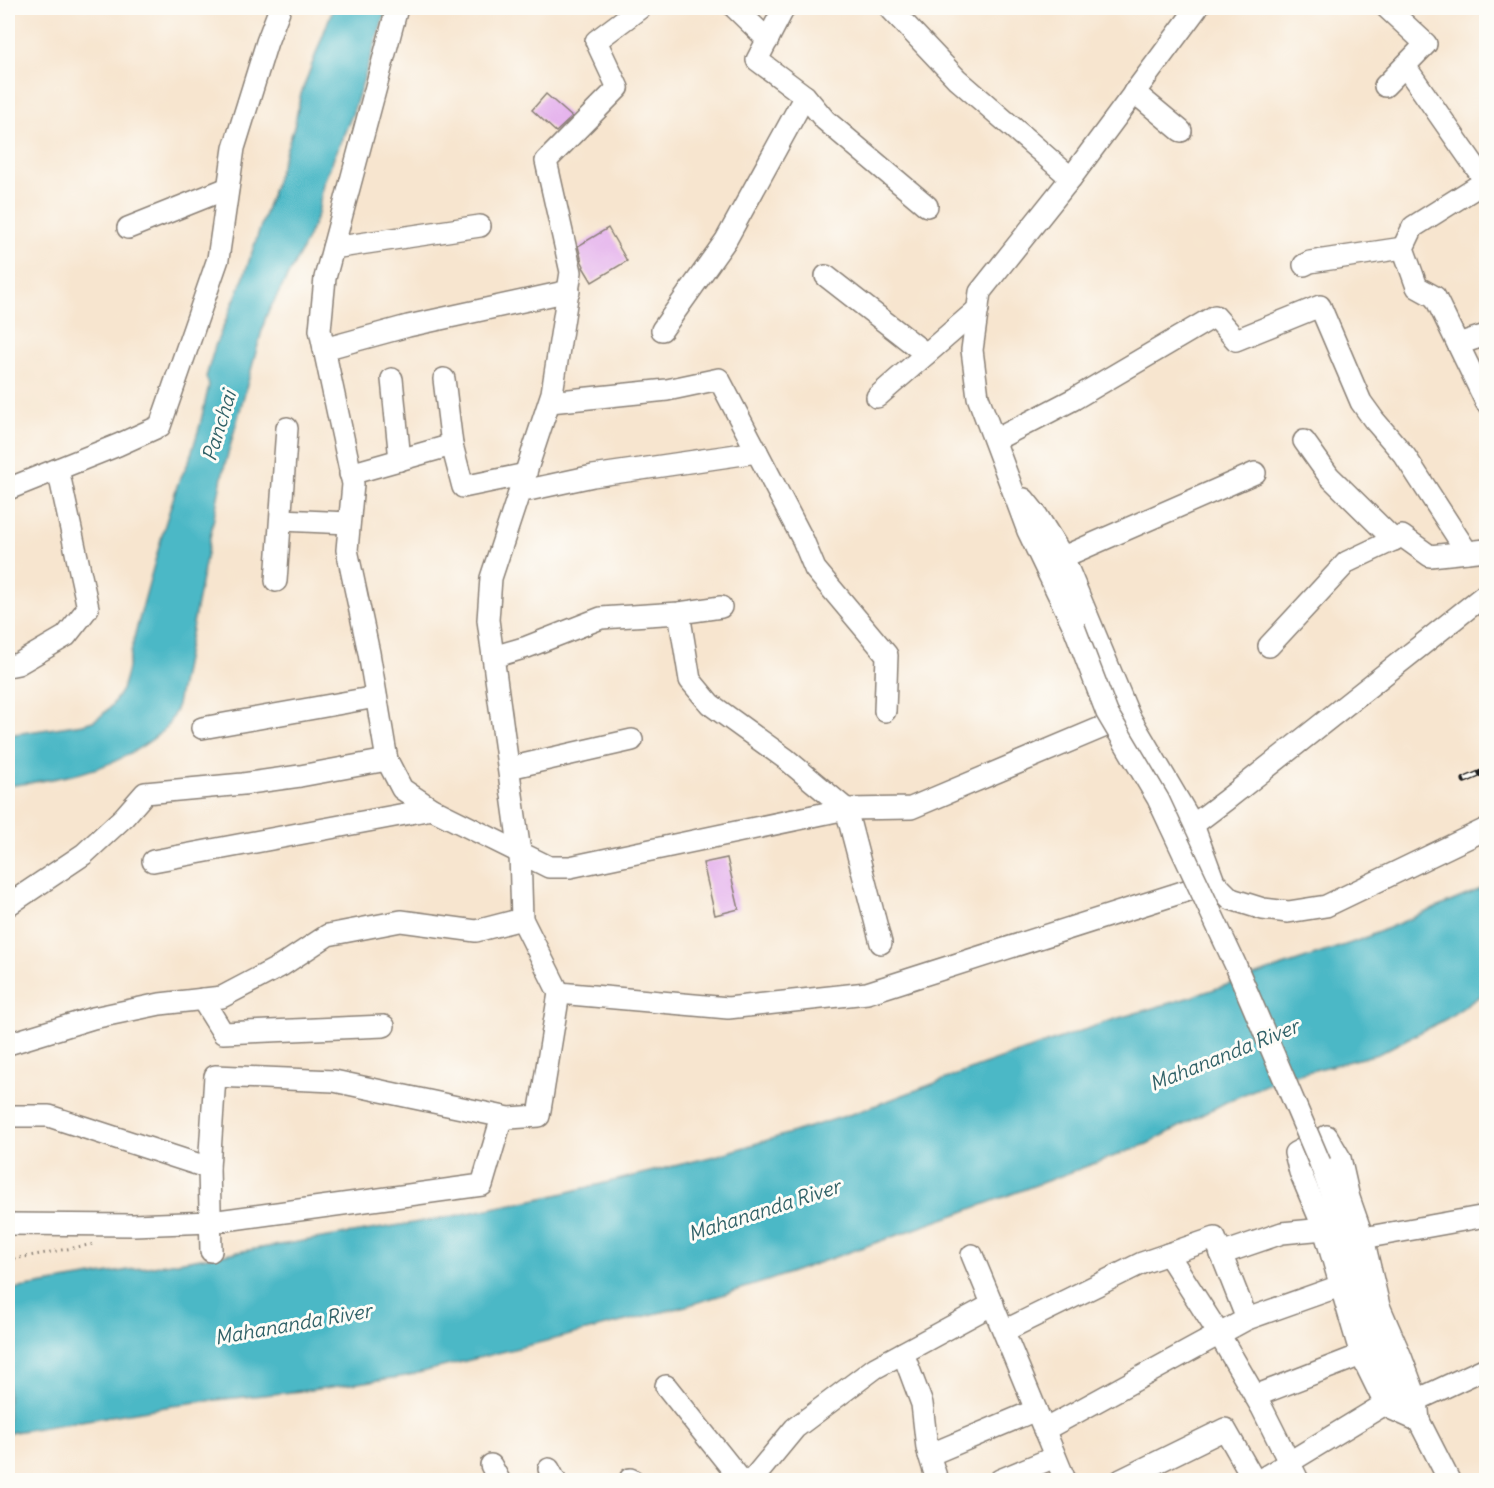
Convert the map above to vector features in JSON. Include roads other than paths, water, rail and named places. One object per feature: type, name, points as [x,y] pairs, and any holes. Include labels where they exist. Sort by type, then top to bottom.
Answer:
[{"type":"street","points":[[8,489],[118,446],[160,426],[218,260],[234,148],[280,8]]},
{"type":"street","points":[[397,8],[333,248],[326,278],[320,330],[353,484],[347,550],[369,653],[387,760],[402,789],[432,809],[549,867],[570,867],[846,809],[911,808],[1129,716]]},
{"type":"street","points":[[212,1251],[209,1168],[215,1076],[334,1081],[502,1117],[539,1116],[559,993],[522,919],[520,853],[488,620],[491,578],[550,402],[569,291],[571,272],[546,160],[618,88],[596,41],[640,8]]},
{"type":"street","points":[[735,8],[768,40]]},
{"type":"street","points":[[784,8],[757,60],[805,96],[825,120],[927,206]]},
{"type":"street","points":[[890,8],[957,79],[1071,178]]},
{"type":"street","points":[[1197,8],[1071,178],[980,292],[972,350],[978,397],[1028,531],[1074,627],[1107,713],[1163,809],[1236,966],[1320,1163],[1337,1210],[1373,1332],[1392,1376],[1418,1410]]},
{"type":"street","points":[[1385,86],[1426,44],[1387,8]]},
{"type":"street","points":[[1405,66],[1486,182],[1413,227],[1403,248],[1417,287],[1435,297],[1486,402]]},
{"type":"street","points":[[1134,92],[1181,131]]},
{"type":"street","points":[[662,330],[726,240],[805,96]]},
{"type":"street","points":[[128,228],[228,188]]},
{"type":"street","points":[[333,248],[480,226]]},
{"type":"street","points":[[1304,265],[1310,262],[1403,248]]},
{"type":"street","points":[[826,276],[926,354]]},
{"type":"street","points":[[324,349],[408,326],[569,291]]},
{"type":"street","points":[[994,440],[1074,399],[1215,316],[1236,340],[1320,306],[1361,402],[1477,551]]},
{"type":"street","points":[[878,397],[978,309]]},
{"type":"street","points":[[1458,344],[1486,335]]},
{"type":"street","points":[[392,379],[400,460]]},
{"type":"street","points":[[444,379],[452,445],[463,488],[593,476],[757,452]]},
{"type":"street","points":[[550,402],[667,390],[718,379],[803,540],[815,569],[887,655],[885,711]]},
{"type":"street","points":[[276,581],[287,428]]},
{"type":"street","points":[[1304,441],[1329,477],[1395,540]]},
{"type":"street","points":[[351,474],[452,445]]},
{"type":"street","points":[[8,666],[18,664],[66,636],[88,608],[58,469]]},
{"type":"street","points":[[1063,556],[1255,473]]},
{"type":"street","points":[[1010,483],[1036,514],[1063,556],[1129,716],[1192,825],[1214,882],[1232,899],[1263,909],[1288,912],[1326,906],[1486,830]]},
{"type":"street","points":[[280,520],[349,522]]},
{"type":"street","points":[[1269,646],[1347,562],[1395,540],[1402,537],[1430,556],[1477,551]]},
{"type":"street","points":[[1192,825],[1486,594]]},
{"type":"street","points":[[494,657],[601,618],[679,613],[721,607]]},
{"type":"street","points":[[679,613],[690,680],[710,704],[786,759],[846,809],[881,943]]},
{"type":"street","points":[[202,728],[376,697]]},
{"type":"street","points":[[508,768],[632,740]]},
{"type":"street","points":[[8,905],[84,854],[124,817],[145,793],[255,783],[387,760]]},
{"type":"street","points":[[153,861],[432,809]]},
{"type":"street","points":[[559,993],[728,1008],[867,993],[1214,882]]},
{"type":"street","points":[[8,1044],[93,1018],[160,1004],[222,997],[281,966],[328,935],[401,921],[476,931],[522,919]]},
{"type":"street","points":[[202,999],[223,1033],[384,1026]]},
{"type":"street","points":[[8,1116],[49,1116],[209,1168]]},
{"type":"street","points":[[8,1224],[133,1225],[211,1222],[482,1185],[502,1117]]},
{"type":"street","points":[[1449,1480],[1418,1410],[1401,1357],[1379,1306],[1363,1238],[1349,1197],[1340,1158],[1327,1136],[1295,1153],[1300,1172],[1324,1228],[1361,1355],[1385,1404],[1392,1410],[1418,1410],[1486,1368]]},
{"type":"street","points":[[1363,1238],[1486,1216]]},
{"type":"street","points":[[1221,1254],[1282,1233],[1324,1228]]},
{"type":"street","points":[[1004,1331],[1142,1263],[1215,1238],[1247,1319]]},
{"type":"street","points":[[1168,1254],[1255,1396],[1293,1472]]},
{"type":"street","points":[[972,1255],[1065,1480]]},
{"type":"street","points":[[929,1455],[1040,1420],[1247,1319],[1340,1286]]},
{"type":"street","points":[[752,1480],[795,1428],[875,1368],[993,1304]]},
{"type":"street","points":[[903,1353],[922,1404],[929,1455],[937,1480]]},
{"type":"street","points":[[1255,1396],[1361,1355]]},
{"type":"street","points":[[666,1386],[741,1480]]},
{"type":"street","points":[[1260,1480],[1293,1472],[1385,1404]]},
{"type":"street","points":[[1121,1480],[1225,1429],[1254,1480]]},
{"type":"street","points":[[1000,1480],[1055,1457]]},
{"type":"water","name":"Panchai","points":[[333,8],[387,8],[352,115],[323,184],[318,214],[302,250],[266,316],[223,472],[176,710],[167,726],[158,735],[110,764],[77,774],[8,786],[8,735],[93,721],[112,705],[122,690],[164,528],[200,425],[209,385],[206,377],[215,346],[243,279],[294,127],[301,94]]},
{"type":"water","name":"Mahananda River","points":[[1486,887],[1486,992],[1446,1019],[1378,1054],[1287,1077],[1265,1085],[1228,1101],[1147,1144],[767,1281],[686,1306],[406,1376],[311,1390],[196,1402],[8,1433],[8,1290],[449,1217],[552,1196],[719,1155],[855,1113],[1112,1020],[1194,996],[1357,941]]},
{"type":"railway","points":[[1465,780],[1486,771]]}]
